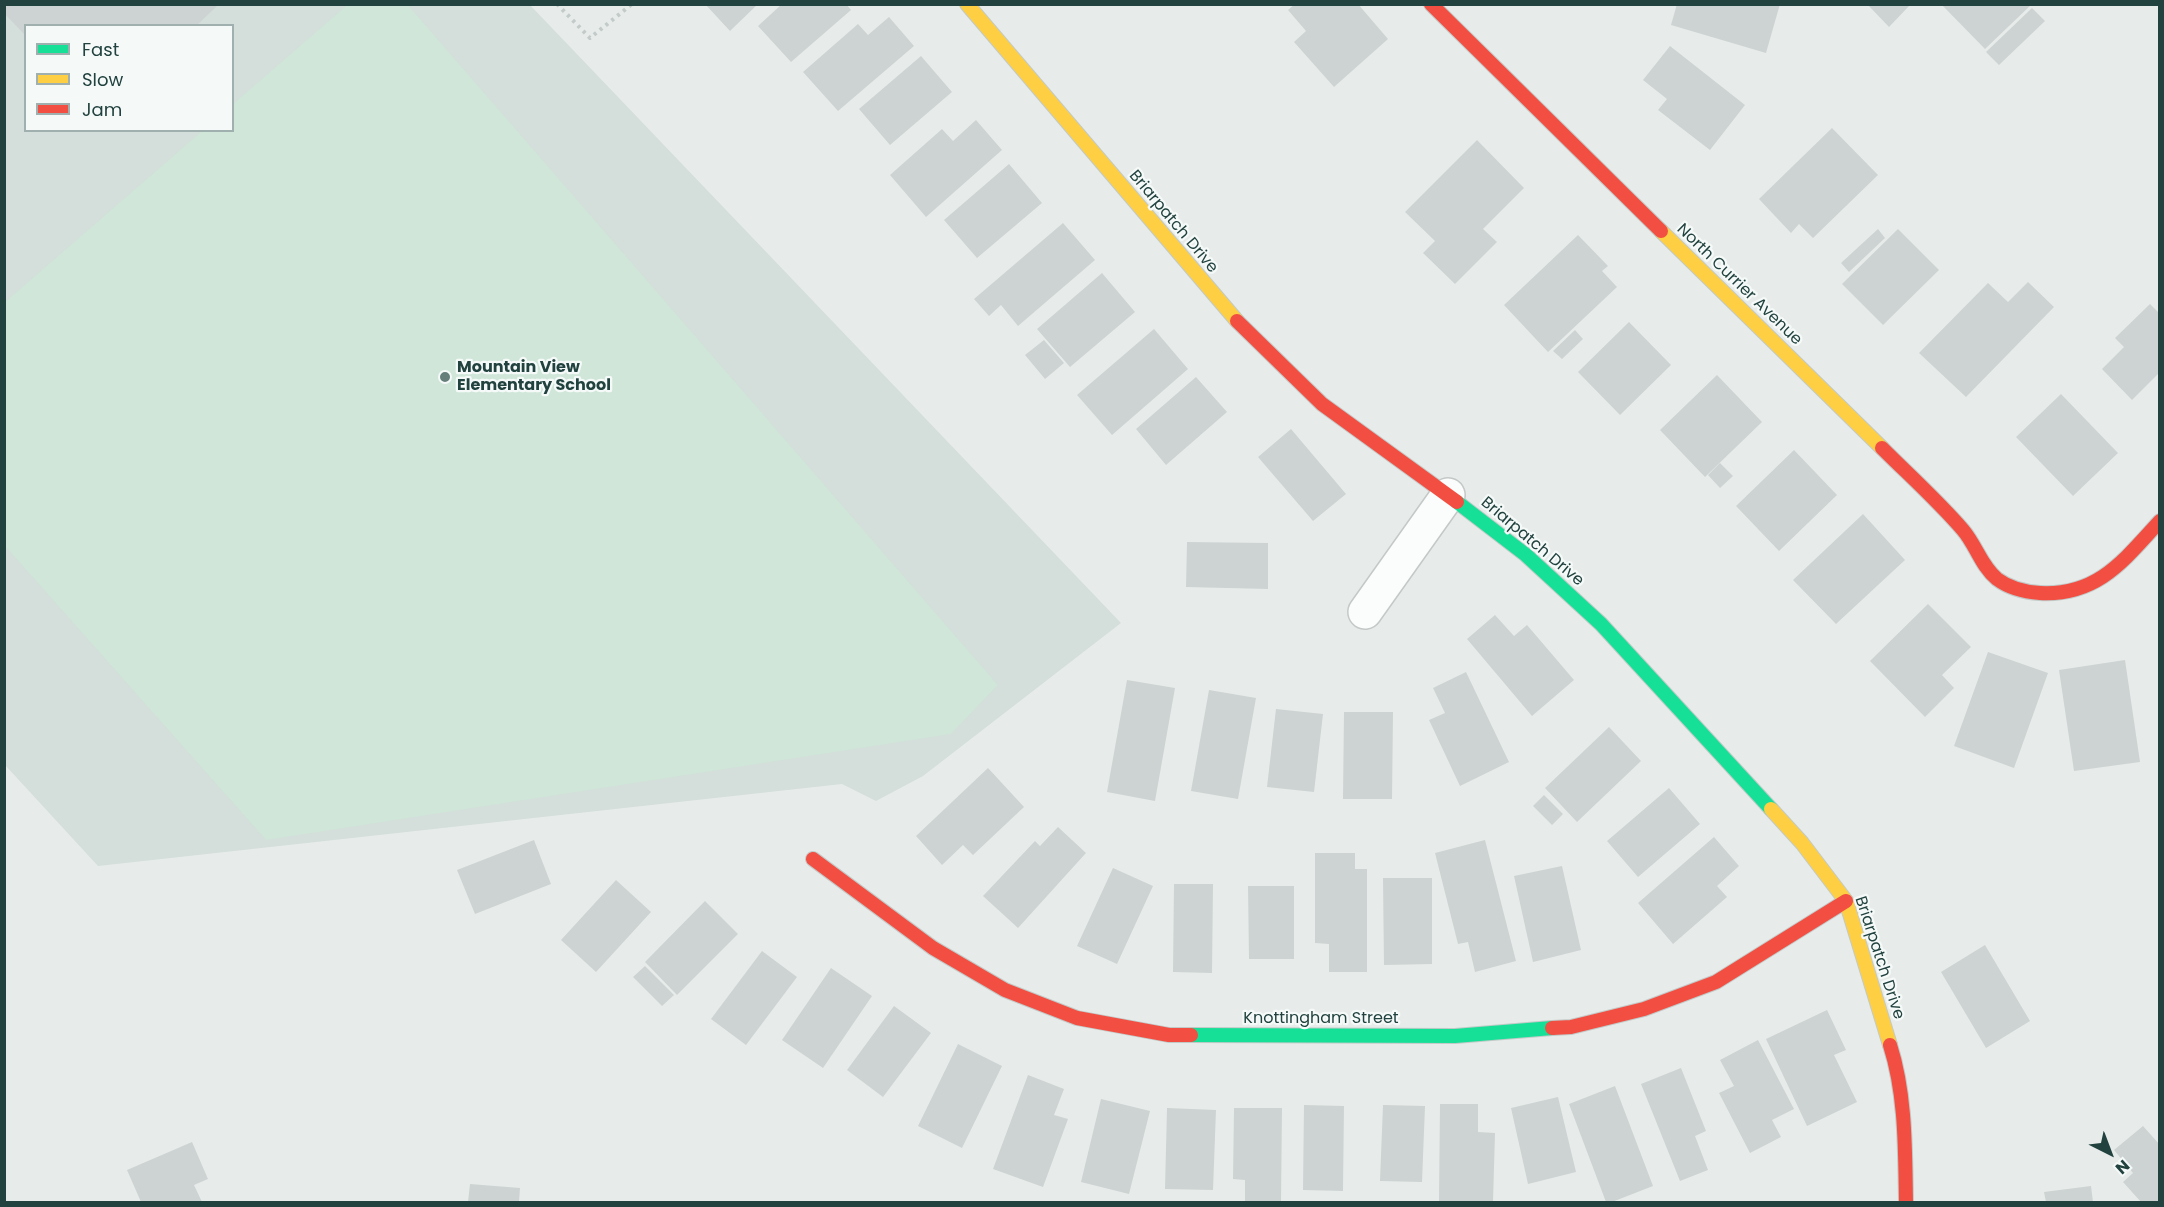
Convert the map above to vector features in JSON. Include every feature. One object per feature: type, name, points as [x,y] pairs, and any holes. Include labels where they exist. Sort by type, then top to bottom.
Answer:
[{"type":"street","name":"Briarpatch Drive","points":[[967,4],[1230,314],[1322,404],[1448,495],[1526,555],[1602,624],[1802,843],[1846,901],[1896,1063],[1904,1130],[1906,1203]]},
{"type":"street","name":"North Currier Avenue","points":[[1431,4],[1950,516],[1966,534],[1994,577],[2019,591],[2049,595],[2080,591],[2107,577],[2160,522]]},
{"type":"street","points":[[1365,612],[1448,495]]},
{"type":"street","name":"Knottingham Street","points":[[813,859],[933,948],[1005,990],[1077,1018],[1169,1035],[1455,1036],[1570,1027],[1644,1009],[1716,982],[1846,901]]},
{"type":"path","points":[[557,4],[590,38],[632,4]]},
{"type":"shaded area","name":"Mountain View Elementary School","points":[[5,5],[530,5],[1121,623],[923,776],[876,801],[842,784],[98,866],[5,765]]},
{"type":"green space","name":"Mountain View Elementary School","points":[[347,5],[408,5],[998,685],[951,734],[266,840],[5,546],[5,302],[201,132],[234,132],[234,103]]},
{"type":"building","points":[[4,4],[219,4],[198,24],[24,24],[24,34],[4,13]]},
{"type":"building","points":[[705,4],[758,4],[730,31]]},
{"type":"building","points":[[782,4],[846,4],[851,10],[791,62],[758,26]]},
{"type":"building","points":[[1295,4],[1358,4],[1388,39],[1334,87],[1294,42],[1306,31],[1288,10]]},
{"type":"building","points":[[1677,4],[1780,4],[1766,53],[1671,25]]},
{"type":"building","points":[[1867,4],[1911,4],[1889,27]]},
{"type":"building","points":[[1941,4],[2032,4],[1985,49]]},
{"type":"building","points":[[2032,8],[2045,21],[1999,65],[1986,52]]},
{"type":"building","points":[[889,17],[914,46],[838,111],[803,72],[858,24],[868,35]]},
{"type":"building","points":[[1670,46],[1745,105],[1710,150],[1658,110],[1667,99],[1643,80]]},
{"type":"building","points":[[921,56],[952,92],[890,145],[859,109]]},
{"type":"building","points":[[976,120],[1002,150],[926,217],[890,175],[942,129],[953,141]]},
{"type":"building","points":[[1832,128],[1878,175],[1813,238],[1799,224],[1791,233],[1759,199]]},
{"type":"building","points":[[1477,140],[1524,188],[1483,229],[1497,242],[1455,284],[1423,253],[1435,241],[1405,212]]},
{"type":"building","points":[[1009,164],[1042,203],[977,258],[944,220]]},
{"type":"building","points":[[1063,223],[1095,260],[1018,326],[1001,305],[989,316],[974,299]]},
{"type":"building","points":[[1878,229],[1885,238],[1849,272],[1841,263]]},
{"type":"building","points":[[1898,229],[1939,270],[1883,325],[1842,284]]},
{"type":"building","points":[[1578,235],[1608,266],[1602,271],[1617,287],[1548,352],[1504,305]]},
{"type":"building","points":[[1102,273],[1135,312],[1070,367],[1037,329]]},
{"type":"building","points":[[2028,282],[2054,307],[1966,397],[1919,353],[1988,283],[2008,302]]},
{"type":"building","points":[[2150,304],[2160,314],[2160,372],[2132,400],[2102,369],[2124,347],[2115,338]]},
{"type":"building","points":[[1629,322],[1671,365],[1620,415],[1578,372]]},
{"type":"building","points":[[1154,329],[1188,369],[1112,435],[1077,395]]},
{"type":"building","points":[[1575,330],[1583,339],[1562,359],[1553,351]]},
{"type":"building","points":[[1044,340],[1064,363],[1045,379],[1025,355]]},
{"type":"building","points":[[1717,375],[1762,422],[1705,477],[1660,430]]},
{"type":"building","points":[[1196,377],[1227,412],[1166,465],[1136,429]]},
{"type":"building","points":[[2061,394],[2118,453],[2073,496],[2016,437]]},
{"type":"building","points":[[1291,429],[1346,494],[1313,521],[1258,457]]},
{"type":"building","points":[[1794,450],[1837,495],[1779,551],[1736,506]]},
{"type":"building","points":[[1720,463],[1733,476],[1720,488],[1708,475]]},
{"type":"building","points":[[1863,514],[1905,560],[1836,624],[1793,580]]},
{"type":"building","points":[[1187,542],[1268,543],[1268,589],[1186,587]]},
{"type":"building","points":[[1928,604],[1971,647],[1942,675],[1954,688],[1925,717],[1870,661]]},
{"type":"building","points":[[1495,615],[1514,636],[1527,625],[1574,680],[1532,716],[1467,639]]},
{"type":"building","points":[[1988,652],[2048,673],[2014,768],[1954,746]]},
{"type":"building","points":[[2125,660],[2140,762],[2074,771],[2059,670]]},
{"type":"building","points":[[1466,672],[1509,762],[1460,786],[1429,720],[1445,713],[1433,688]]},
{"type":"building","points":[[1127,680],[1175,688],[1155,801],[1107,792]]},
{"type":"building","points":[[1209,690],[1256,698],[1238,799],[1191,791]]},
{"type":"building","points":[[1276,709],[1323,714],[1314,792],[1267,787]]},
{"type":"building","points":[[1344,712],[1393,712],[1392,799],[1343,799]]},
{"type":"building","points":[[1609,727],[1641,761],[1577,822],[1545,788]]},
{"type":"building","points":[[988,768],[1024,807],[973,855],[963,845],[942,865],[916,836]]},
{"type":"building","points":[[1669,788],[1700,824],[1638,877],[1607,841]]},
{"type":"building","points":[[1544,795],[1563,814],[1552,825],[1533,806]]},
{"type":"building","points":[[1058,827],[1086,853],[1018,928],[983,896],[1035,841],[1040,846]]},
{"type":"building","points":[[1714,837],[1739,866],[1717,886],[1727,897],[1673,944],[1638,903]]},
{"type":"building","points":[[534,840],[551,884],[475,914],[457,870]]},
{"type":"building","points":[[1485,840],[1516,961],[1475,972],[1468,942],[1458,944],[1435,853]]},
{"type":"building","points":[[1315,853],[1355,853],[1355,869],[1367,869],[1367,972],[1329,972],[1329,944],[1315,943]]},
{"type":"building","points":[[1562,866],[1581,950],[1533,962],[1514,876]]},
{"type":"building","points":[[1113,868],[1153,886],[1117,964],[1077,946]]},
{"type":"building","points":[[1383,878],[1432,878],[1432,964],[1384,965]]},
{"type":"building","points":[[616,880],[651,912],[596,972],[561,940]]},
{"type":"building","points":[[1174,884],[1213,884],[1212,973],[1173,972]]},
{"type":"building","points":[[1248,886],[1294,886],[1294,959],[1249,959]]},
{"type":"building","points":[[705,901],[738,934],[677,995],[645,962]]},
{"type":"building","points":[[1985,945],[2030,1021],[1986,1048],[1941,972]]},
{"type":"building","points":[[762,951],[797,977],[746,1045],[711,1019]]},
{"type":"building","points":[[645,966],[674,995],[662,1006],[633,977]]},
{"type":"building","points":[[831,968],[872,996],[823,1068],[782,1040]]},
{"type":"building","points":[[894,1006],[931,1033],[883,1097],[847,1070]]},
{"type":"building","points":[[1827,1010],[1846,1050],[1834,1055],[1857,1102],[1807,1126],[1766,1039]]},
{"type":"building","points":[[1758,1040],[1794,1109],[1772,1120],[1781,1137],[1750,1153],[1719,1093],[1734,1086],[1720,1060]]},
{"type":"building","points":[[958,1044],[1002,1066],[962,1148],[918,1126]]},
{"type":"building","points":[[1681,1068],[1706,1131],[1695,1136],[1708,1170],[1680,1181],[1641,1084]]},
{"type":"building","points":[[1028,1075],[1064,1089],[1054,1115],[1068,1119],[1043,1187],[993,1169]]},
{"type":"building","points":[[1615,1086],[1653,1186],[1612,1202],[1606,1202],[1569,1104]]},
{"type":"building","points":[[1558,1097],[1576,1172],[1528,1184],[1511,1108]]},
{"type":"building","points":[[1101,1099],[1150,1111],[1129,1194],[1081,1182]]},
{"type":"building","points":[[1440,1104],[1478,1104],[1478,1132],[1495,1133],[1493,1202],[1439,1202]]},
{"type":"building","points":[[1304,1105],[1344,1106],[1343,1191],[1303,1190]]},
{"type":"building","points":[[1383,1105],[1425,1106],[1422,1182],[1380,1181]]},
{"type":"building","points":[[1167,1108],[1216,1110],[1213,1190],[1165,1189]]},
{"type":"building","points":[[1234,1108],[1282,1108],[1281,1202],[1245,1202],[1245,1180],[1233,1179]]},
{"type":"building","points":[[2143,1126],[2160,1145],[2160,1202],[2141,1202],[2123,1182],[2133,1173],[2114,1150]]},
{"type":"building","points":[[192,1142],[208,1179],[194,1185],[202,1202],[141,1202],[127,1170]]},
{"type":"building","points":[[470,1184],[520,1188],[519,1202],[468,1202]]},
{"type":"building","points":[[2091,1186],[2093,1202],[2046,1202],[2044,1192]]},
{"type":"traffic: fast","points":[[1457,502],[1526,555],[1601,624],[1771,809]]},
{"type":"traffic: fast","points":[[1191,1035],[1455,1036],[1552,1028]]},
{"type":"traffic: slow","points":[[967,4],[1237,321]]},
{"type":"traffic: slow","points":[[1661,231],[1882,448]]},
{"type":"traffic: slow","points":[[1771,809],[1802,843],[1846,901],[1890,1045]]},
{"type":"traffic: jam","points":[[1431,4],[1661,231]]},
{"type":"traffic: jam","points":[[1237,321],[1322,404],[1457,502]]},
{"type":"traffic: jam","points":[[1882,448],[1934,498],[1963,530],[1991,574],[2007,585],[2023,591],[2060,592],[2094,582],[2122,562],[2160,521]]},
{"type":"traffic: jam","points":[[813,859],[933,948],[1005,990],[1077,1018],[1169,1035],[1191,1035]]},
{"type":"traffic: jam","points":[[1552,1028],[1571,1027],[1644,1009],[1716,982],[1846,901]]},
{"type":"traffic: jam","points":[[1890,1045],[1902,1103],[1906,1202]]},
{"type":"place","name":"Mountain View Elementary School","points":[[445,377]]}]
